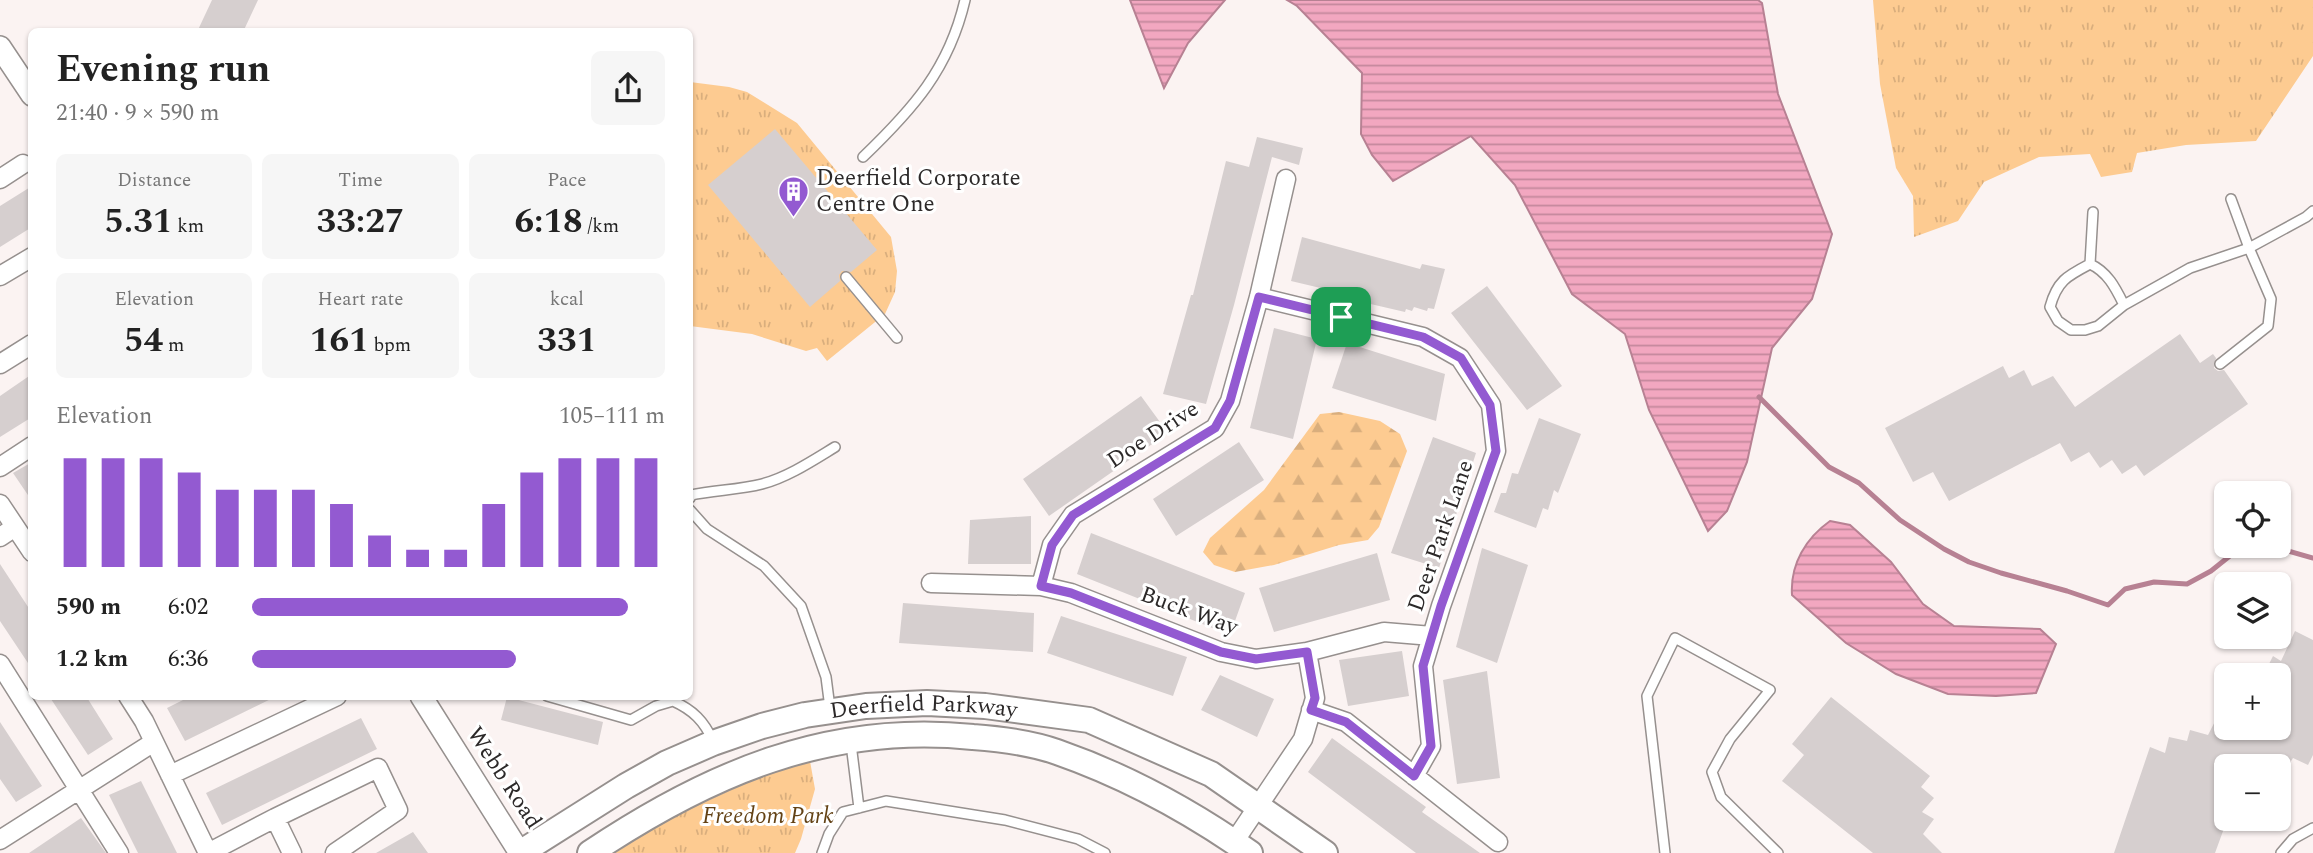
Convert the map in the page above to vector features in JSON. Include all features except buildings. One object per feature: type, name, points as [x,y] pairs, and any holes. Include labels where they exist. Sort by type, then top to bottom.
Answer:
[{"type":"main road","name":"Deerfield Parkway","points":[[520,853],[638,779],[713,743],[772,723],[830,710],[927,703],[985,706],[1089,720],[1211,774],[1325,853]]},
{"type":"main road","name":"Deerfield Parkway","points":[[590,853],[667,804],[741,770],[795,752],[851,739],[902,733],[995,739],[1056,751],[1163,798],[1237,849]]},
{"type":"street","points":[[0,47],[28,89]]},
{"type":"street","points":[[0,179],[23,164]]},
{"type":"street","name":"Doe Drive","points":[[1041,586],[1052,545],[1073,515],[1215,428],[1230,401],[1259,297],[1286,179]]},
{"type":"street","points":[[0,276],[28,259]]},
{"type":"street","name":"Deer Park Lane","points":[[1259,297],[1423,337],[1461,358],[1490,405],[1496,451],[1423,666],[1431,746],[1414,776]]},
{"type":"street","points":[[0,365],[28,347]]},
{"type":"street","points":[[0,467],[28,449]]},
{"type":"street","points":[[0,504],[8,532],[28,549]]},
{"type":"street","name":"Buck Way","points":[[931,583],[1041,586],[1071,593],[1221,652],[1256,659],[1307,652],[1384,632],[1432,636]]},
{"type":"street","points":[[1237,849],[1258,807],[1303,739],[1315,698],[1307,652]]},
{"type":"street","points":[[0,664],[119,853]]},
{"type":"street","points":[[137,700],[154,742],[208,853],[378,768],[398,810],[335,853]]},
{"type":"street","points":[[170,775],[329,700]]},
{"type":"street","name":"Webb Road","points":[[424,700],[520,853]]},
{"type":"street","points":[[1311,710],[1346,722],[1498,842]]},
{"type":"street","points":[[0,840],[154,742]]},
{"type":"street","points":[[275,818],[292,853]]},
{"type":"lane","points":[[863,157],[904,118],[934,76],[958,30],[965,0]]},
{"type":"lane","points":[[2220,364],[2267,326],[2271,299],[2231,199]]},
{"type":"lane","points":[[2090,264],[2055,289],[2050,307],[2058,321],[2071,330],[2098,326],[2124,305],[2190,268],[2249,248],[2313,211]]},
{"type":"lane","points":[[2090,264],[2093,212]]},
{"type":"lane","points":[[2090,264],[2098,267],[2113,284],[2124,305]]},
{"type":"lane","points":[[846,276],[897,338]]},
{"type":"lane","points":[[693,495],[762,484],[807,465],[835,447]]},
{"type":"lane","points":[[693,513],[707,529],[764,566],[801,606],[826,677],[830,710]]},
{"type":"lane","points":[[1665,853],[1647,696],[1675,638],[1770,690],[1730,739],[1712,772],[1721,797],[1778,853]]},
{"type":"lane","points":[[561,700],[631,720],[656,706],[673,701],[696,715],[706,725],[713,743]]},
{"type":"lane","points":[[851,739],[859,808]]},
{"type":"lane","points":[[822,853],[829,834],[844,812],[886,801],[1005,821],[1079,839],[1105,853]]},
{"type":"lane","points":[[2281,853],[2293,839],[2313,828]]},
{"type":"green space","points":[[1873,0],[2313,0],[2313,56],[2256,141],[2186,145],[2137,153],[2132,172],[2101,177],[2090,154],[2039,157],[1984,182],[1958,221],[1914,237],[1913,196],[1896,168],[1880,84]]},
{"type":"green space","points":[[693,82],[747,92],[797,123],[891,237],[897,271],[895,292],[885,314],[827,361],[817,348],[806,351],[752,334],[693,326]]},
{"type":"green space","points":[[1339,412],[1380,421],[1400,434],[1407,451],[1379,527],[1368,540],[1339,545],[1274,565],[1235,572],[1214,565],[1203,552],[1210,538],[1264,490],[1320,414]]},
{"type":"green space","name":"Freedom Park","points":[[810,761],[815,789],[795,853],[615,853],[667,819],[781,767]]},
{"type":"shaded area","points":[[1130,0],[1225,0],[1188,43],[1164,88]]},
{"type":"shaded area","points":[[1287,0],[1758,0],[1762,3],[1778,94],[1832,234],[1812,299],[1772,348],[1747,462],[1727,511],[1708,531],[1649,410],[1625,334],[1572,294],[1515,185],[1471,136],[1393,181],[1372,155],[1361,134],[1362,73],[1297,6]]},
{"type":"shaded area","points":[[1830,521],[1850,525],[1891,562],[1923,604],[1954,626],[2040,629],[2056,644],[2036,693],[1996,696],[1948,694],[1896,674],[1846,643],[1792,595],[1794,573],[1801,553],[1814,535]]},
{"type":"waterway","points":[[1759,397],[1829,467],[1859,483],[1900,520],[1969,562],[2108,605],[2125,589],[2154,582],[2187,584],[2211,571],[2227,558]]},
{"type":"waterway","points":[[2291,552],[2313,558]]},
{"type":"place","name":"Deerfield Corporate Centre One","points":[[793,218]]},
{"type":"route","points":[[1259,297],[1341,317],[1423,337],[1461,358],[1490,405],[1496,451],[1441,606],[1423,666],[1431,746],[1414,776],[1346,722],[1311,710],[1315,698],[1307,652],[1256,659],[1221,652],[1071,593],[1041,586],[1052,545],[1073,515],[1215,428],[1230,401],[1259,297]]}]
